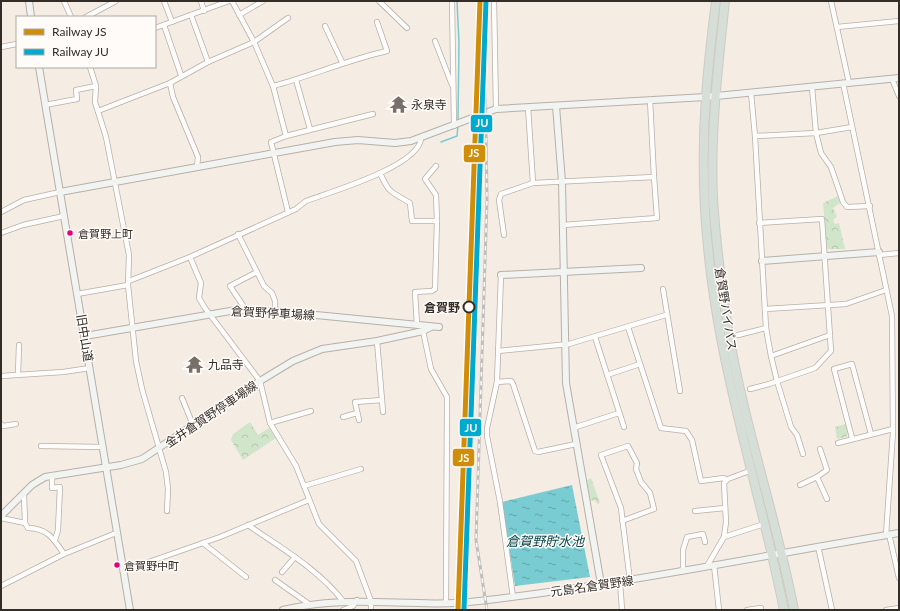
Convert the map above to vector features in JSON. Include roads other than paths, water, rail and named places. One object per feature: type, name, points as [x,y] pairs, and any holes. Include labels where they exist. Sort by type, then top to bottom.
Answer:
[{"type":"highway","name":"倉賀野バイパス","points":[[716,1],[706,97],[704,154],[705,191],[713,284],[721,338],[784,610]]},
{"type":"highway","name":"倉賀野バイパス","points":[[725,1],[715,96],[713,198],[722,290],[739,382],[783,553],[794,610]]},
{"type":"main road","points":[[29,1],[31,16]]},
{"type":"main road","name":"旧中山道","points":[[39,68],[130,610]]},
{"type":"main road","points":[[60,192],[344,141],[395,143],[421,138],[496,109],[706,97],[899,78]]},
{"type":"main road","points":[[556,106],[562,182],[564,345],[566,383],[600,584]]},
{"type":"main road","points":[[762,261],[825,256],[879,254]]},
{"type":"main road","points":[[501,275],[641,268]]},
{"type":"main road","name":"倉賀野停車場線","points":[[85,336],[209,313],[246,310],[276,311],[439,327]]},
{"type":"main road","name":"金井倉賀野停車場線","points":[[1,517],[38,481],[52,475],[136,461],[160,449],[236,396],[293,361],[322,350],[377,341],[423,331],[431,327]]},
{"type":"main road","name":"元島名倉賀野線","points":[[283,610],[309,604],[357,600],[446,603],[513,597],[620,581],[630,581],[772,554],[899,533]]},
{"type":"street","points":[[64,1],[71,16]]},
{"type":"street","points":[[88,16],[116,1]]},
{"type":"street","points":[[164,1],[172,22]]},
{"type":"street","points":[[201,1],[204,11]]},
{"type":"street","points":[[156,28],[204,11],[218,3],[229,1]]},
{"type":"street","points":[[232,1],[254,42],[272,86],[286,136]]},
{"type":"street","points":[[239,15],[263,1]]},
{"type":"street","points":[[379,1],[407,28]]},
{"type":"street","points":[[452,1],[454,126]]},
{"type":"street","points":[[494,1],[496,109]]},
{"type":"street","points":[[831,1],[846,83],[852,127],[870,206],[892,316],[893,431],[888,535],[899,578]]},
{"type":"street","points":[[191,15],[208,62]]},
{"type":"street","points":[[98,111],[170,83],[181,75],[254,42],[288,18]]},
{"type":"street","points":[[836,27],[899,21]]},
{"type":"street","points":[[272,86],[324,71],[342,62],[387,51],[377,22]]},
{"type":"street","points":[[164,25],[181,75]]},
{"type":"street","points":[[325,26],[342,62]]},
{"type":"street","points":[[435,41],[454,88]]},
{"type":"street","points":[[1,47],[16,44]]},
{"type":"street","points":[[90,68],[96,86],[95,102],[106,138],[129,255],[128,283],[134,327],[136,361],[142,389],[166,472],[168,489],[166,511]]},
{"type":"street","points":[[892,79],[899,96]]},
{"type":"street","points":[[296,80],[310,129]]},
{"type":"street","points":[[170,83],[173,97],[198,157],[197,167]]},
{"type":"street","points":[[45,105],[77,99],[76,90],[96,86]]},
{"type":"street","points":[[812,87],[816,133],[820,153],[831,168],[843,202],[847,207],[870,206]]},
{"type":"street","points":[[751,93],[756,136],[759,223],[766,328],[771,356],[791,427],[797,435],[803,454]]},
{"type":"street","points":[[563,225],[657,218],[650,100]]},
{"type":"street","points":[[528,107],[533,183]]},
{"type":"street","points":[[288,212],[271,142],[310,129],[373,114]]},
{"type":"street","points":[[756,136],[816,133],[852,127]]},
{"type":"street","points":[[77,294],[128,283],[190,257],[288,212],[306,202],[380,173],[408,159],[419,147],[421,138]]},
{"type":"street","points":[[417,325],[415,292],[432,292],[435,289],[437,221],[436,195],[425,178],[436,166]]},
{"type":"street","points":[[380,173],[387,189],[393,195],[410,203],[412,221],[437,221]]},
{"type":"street","points":[[504,235],[499,200],[501,194],[533,183],[654,177]]},
{"type":"street","points":[[1,212],[24,200],[60,192]]},
{"type":"street","points":[[1,233],[23,225],[64,216]]},
{"type":"street","points":[[750,389],[815,368],[831,351],[822,219],[759,223]]},
{"type":"street","points":[[238,234],[264,286],[272,293],[276,311]]},
{"type":"street","points":[[879,254],[899,253]]},
{"type":"street","points":[[190,257],[201,283],[199,298],[260,381],[270,423],[296,466],[319,524],[356,561],[371,601],[371,610]]},
{"type":"street","points":[[246,310],[230,286],[257,272]]},
{"type":"street","points":[[501,275],[497,382],[487,428],[487,436],[500,502],[513,597]]},
{"type":"street","points":[[663,289],[666,315],[680,391]]},
{"type":"street","points":[[765,309],[846,304],[886,290]]},
{"type":"street","points":[[498,351],[564,345],[666,315]]},
{"type":"street","points":[[628,327],[661,428],[686,431],[692,440],[701,481],[724,478],[725,480],[752,470]]},
{"type":"street","points":[[738,334],[766,328]]},
{"type":"street","points":[[423,331],[431,369],[447,398],[446,603]]},
{"type":"street","points":[[771,356],[830,335]]},
{"type":"street","points":[[595,337],[624,428]]},
{"type":"street","points":[[377,341],[383,412]]},
{"type":"street","points":[[18,374],[19,345]]},
{"type":"street","points":[[893,351],[899,350]]},
{"type":"street","points":[[607,375],[640,364]]},
{"type":"street","points":[[852,438],[834,369],[852,364],[871,434]]},
{"type":"street","points":[[1,376],[63,372],[90,368]]},
{"type":"street","points":[[497,382],[511,381],[513,384],[535,451],[538,452],[576,444]]},
{"type":"street","points":[[182,398],[193,425]]},
{"type":"street","points":[[359,420],[355,402],[382,400]]},
{"type":"street","points":[[270,423],[311,412]]},
{"type":"street","points":[[343,417],[357,413]]},
{"type":"street","points":[[573,428],[619,413]]},
{"type":"street","points":[[1,424],[3,426],[16,424]]},
{"type":"street","points":[[838,443],[852,438],[899,429]]},
{"type":"street","points":[[41,446],[102,447]]},
{"type":"street","points":[[622,521],[654,509],[650,492],[641,482],[636,469],[637,462],[628,446],[601,455],[621,508],[622,521],[630,581]]},
{"type":"street","points":[[800,485],[817,477],[827,470],[820,449]]},
{"type":"street","points":[[304,486],[361,469]]},
{"type":"street","points":[[52,475],[52,488],[60,487],[58,530],[55,540]]},
{"type":"street","points":[[817,477],[826,499]]},
{"type":"street","points":[[707,566],[724,537],[726,522],[725,480]]},
{"type":"street","points":[[24,494],[25,523],[28,528],[43,530],[55,540],[64,554]]},
{"type":"street","points":[[123,571],[203,543],[309,500]]},
{"type":"street","points":[[695,511],[725,508]]},
{"type":"street","points":[[1,517],[25,523]]},
{"type":"street","points":[[248,525],[295,557],[334,588],[343,601]]},
{"type":"street","points":[[724,537],[761,525]]},
{"type":"street","points":[[1,586],[64,554],[116,532]]},
{"type":"street","points":[[683,571],[683,550],[687,537],[703,534],[705,542]]},
{"type":"street","points":[[203,543],[246,577]]},
{"type":"street","points":[[818,546],[832,610]]},
{"type":"street","points":[[282,572],[295,557]]},
{"type":"street","points":[[714,565],[719,610]]},
{"type":"street","points":[[275,580],[309,604]]},
{"type":"street","points":[[620,581],[622,610]]},
{"type":"street","points":[[343,610],[353,606],[357,600]]},
{"type":"street","points":[[747,610],[762,608]]},
{"type":"street","points":[[886,610],[899,608]]},
{"type":"water","name":"倉賀野貯水池","points":[[572,485],[590,577],[515,586],[502,502]]},
{"type":"waterway","points":[[457,1],[459,43],[458,121]]},
{"type":"waterway","points":[[441,142],[457,136],[458,125]]},
{"type":"railway","points":[[485,66],[487,200],[476,540],[487,610]]},
{"type":"rail line","name":"JS","points":[[458,610],[480,1]]},
{"type":"rail line","name":"JU","points":[[464,610],[486,1]]},
{"type":"place","name":"永泉寺","points":[[398,104]]},
{"type":"place","name":"倉賀野上町","points":[[70,233]]},
{"type":"place","name":"倉賀野","points":[[469,307]]},
{"type":"place","name":"九品寺","points":[[195,364]]},
{"type":"place","name":"倉賀野中町","points":[[117,565]]}]
